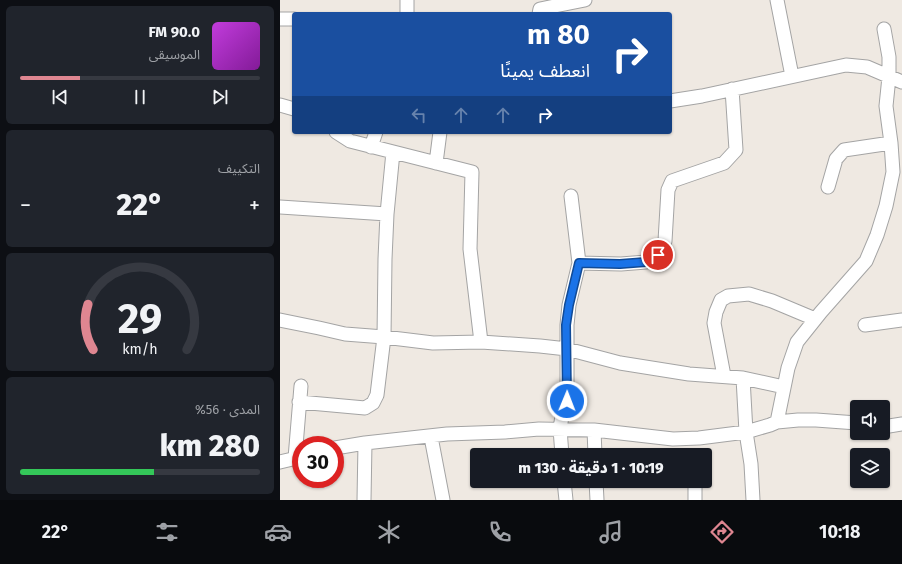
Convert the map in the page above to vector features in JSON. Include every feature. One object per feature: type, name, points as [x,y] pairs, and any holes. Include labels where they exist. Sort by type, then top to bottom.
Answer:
[{"type":"street","points":[[407,0],[407,12]]},
{"type":"street","points":[[777,0],[792,76]]},
{"type":"street","points":[[539,12],[540,9],[578,1]]},
{"type":"street","points":[[280,19],[292,19]]},
{"type":"street","points":[[777,422],[788,368],[797,342],[815,319],[866,261],[877,235],[886,206],[897,181],[893,172],[886,106],[889,77],[889,57],[884,29]]},
{"type":"street","points":[[672,101],[702,96],[846,65],[867,67],[902,82]]},
{"type":"street","points":[[579,263],[620,264],[646,262],[658,255],[665,241],[668,190],[672,180],[724,163],[736,150],[732,89]]},
{"type":"street","points":[[280,104],[292,108]]},
{"type":"street","points":[[339,134],[350,142],[472,172],[470,249],[481,342]]},
{"type":"street","points":[[371,147],[375,134]]},
{"type":"street","points":[[436,163],[440,134]]},
{"type":"street","points":[[828,187],[836,159],[844,150],[891,142]]},
{"type":"street","points":[[299,402],[365,408],[373,404],[377,395],[384,337],[387,214],[393,152]]},
{"type":"street","points":[[561,448],[560,430],[562,416],[567,401],[566,325],[579,263],[571,196]]},
{"type":"street","points":[[280,207],[387,214]]},
{"type":"street","points":[[724,376],[714,323],[720,300],[728,296],[749,294],[772,301],[815,319]]},
{"type":"street","points":[[280,320],[345,334],[433,343],[481,342],[567,349],[620,363],[689,374],[743,378],[784,387]]},
{"type":"street","points":[[865,325],[902,320]]},
{"type":"street","points":[[743,378],[746,432],[751,464],[753,500]]},
{"type":"street","points":[[298,436],[301,386]]},
{"type":"street","points":[[344,446],[447,434],[539,429],[594,430],[673,439],[699,438],[746,432],[777,422],[816,420],[850,422]]},
{"type":"street","points":[[890,426],[902,424]]},
{"type":"street","points":[[594,430],[595,448]]},
{"type":"street","points":[[431,437],[443,500]]},
{"type":"street","points":[[364,500],[365,443]]},
{"type":"street","points":[[280,462],[292,459]]},
{"type":"street","points":[[565,488],[566,500]]},
{"type":"street","points":[[596,488],[597,500]]},
{"type":"route","points":[[567,401],[566,325],[579,263],[620,264],[646,262],[658,255]]}]
